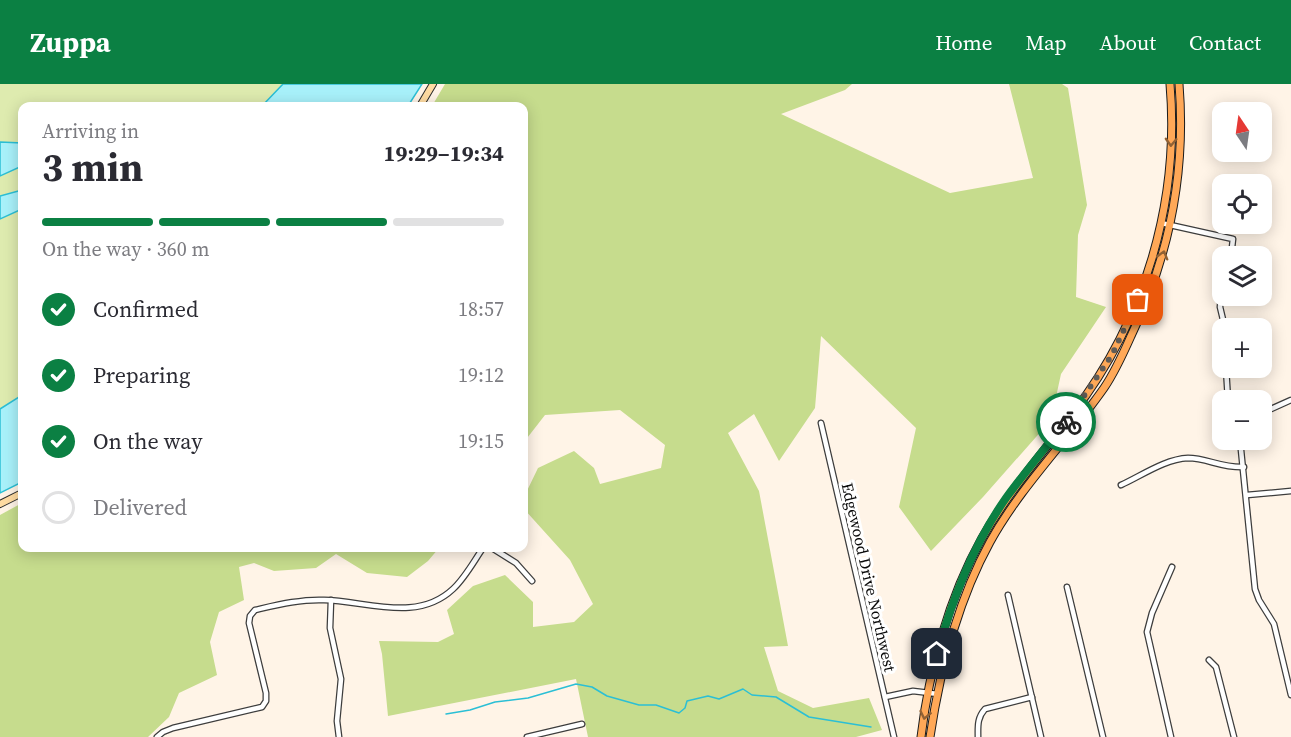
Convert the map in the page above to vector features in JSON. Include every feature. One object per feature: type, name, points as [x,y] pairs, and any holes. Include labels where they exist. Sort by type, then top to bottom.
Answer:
[{"type":"main road","points":[[921,737],[947,619],[973,555],[1005,500],[1074,412],[1112,355],[1144,285],[1161,223],[1170,157],[1170,84]]},
{"type":"main road","points":[[930,737],[956,621],[977,568],[1013,504],[1105,386],[1120,361],[1153,286],[1171,226],[1180,159],[1179,84]]},
{"type":"street","points":[[422,102],[433,84]]},
{"type":"street","points":[[1161,223],[1233,239],[1232,246]]},
{"type":"street","points":[[1272,408],[1291,400]]},
{"type":"street","name":"Edgewood Drive Northwest","points":[[821,423],[894,737]]},
{"type":"street","points":[[1241,450],[1255,589],[1274,624],[1291,695]]},
{"type":"street","points":[[1121,485],[1176,460],[1200,459],[1228,467],[1244,467]]},
{"type":"street","points":[[1247,495],[1291,491]]},
{"type":"street","points":[[0,504],[18,495]]},
{"type":"street","points":[[158,737],[173,728],[262,707],[266,701],[249,623],[250,616],[255,610],[317,600],[403,609],[425,605],[440,599],[454,589],[480,552]]},
{"type":"street","points":[[498,552],[516,563],[532,581]]},
{"type":"street","points":[[1171,737],[1147,633],[1152,613],[1172,567]]},
{"type":"street","points":[[1067,587],[1103,737]]},
{"type":"street","points":[[1008,595],[1041,737]]},
{"type":"street","points":[[331,600],[330,628],[341,679],[337,721],[339,737]]},
{"type":"street","points":[[1209,660],[1216,667],[1234,737]]},
{"type":"street","points":[[885,697],[913,691],[938,694]]},
{"type":"street","points":[[978,737],[980,714],[985,709],[1032,697]]},
{"type":"street","points":[[526,737],[548,734],[582,724]]},
{"type":"green space","points":[[0,84],[283,84],[266,102],[18,102],[18,398],[0,409]]},
{"type":"green space","points":[[445,84],[852,84],[845,90],[781,114],[950,193],[1033,178],[1009,84],[1062,84],[1068,88],[1087,205],[1078,235],[1076,297],[1106,307],[1061,374],[1051,420],[983,497],[931,551],[899,507],[916,428],[821,336],[815,408],[779,461],[754,414],[728,433],[759,491],[788,646],[764,647],[778,691],[813,708],[869,698],[882,730],[856,737],[588,737],[576,679],[388,716],[379,641],[438,642],[454,634],[447,610],[473,586],[505,575],[533,602],[533,627],[574,622],[593,604],[570,560],[528,513],[528,489],[538,468],[574,451],[594,468],[600,484],[661,468],[665,445],[620,410],[545,415],[528,437],[528,102],[434,102]]},
{"type":"green space","points":[[18,505],[18,552],[436,552],[407,577],[367,573],[336,554],[316,568],[274,571],[254,563],[239,567],[244,600],[219,612],[210,642],[217,675],[179,693],[169,717],[148,737],[0,737],[0,515]]},
{"type":"water","points":[[283,84],[422,84],[411,102],[266,102]]},
{"type":"water","points":[[0,142],[18,143],[18,168],[0,176]]},
{"type":"water","points":[[18,191],[18,211],[0,219],[0,196]]},
{"type":"water","points":[[18,398],[18,484],[0,493],[0,409]]},
{"type":"waterway","points":[[446,714],[470,710],[495,702],[528,698],[576,684],[592,687],[607,696],[639,705],[656,705],[679,713],[685,708],[687,701],[708,696],[719,699],[743,689],[752,695],[776,697],[809,717],[871,727]]},
{"type":"way so far","points":[[1066,422],[1112,355],[1138,300]]},
{"type":"route","points":[[937,654],[955,597],[982,537],[1005,500],[1066,422]]}]
